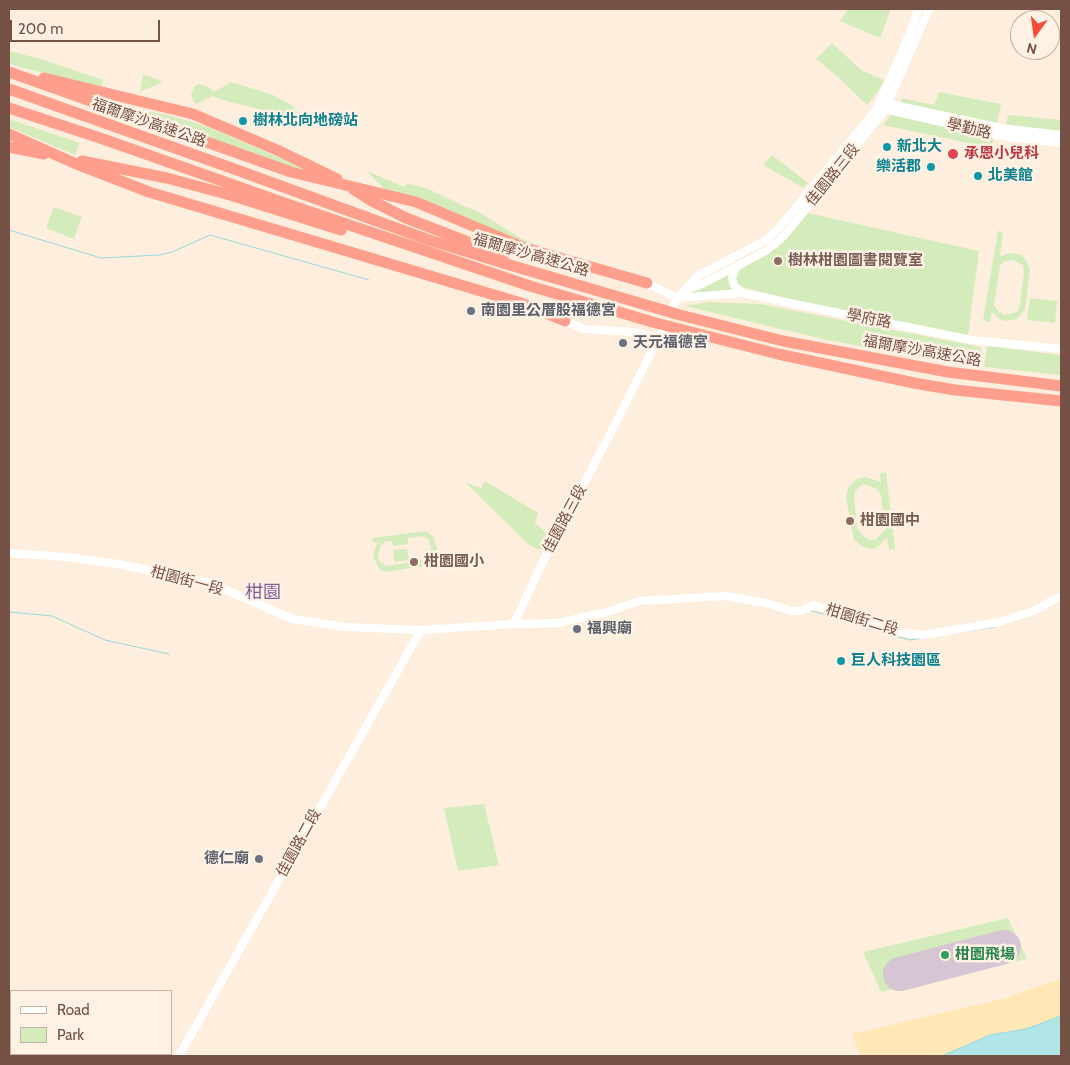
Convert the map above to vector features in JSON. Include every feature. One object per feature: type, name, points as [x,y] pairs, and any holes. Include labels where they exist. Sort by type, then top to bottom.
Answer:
[{"type":"highway","points":[[9,71],[291,172],[416,202],[525,248],[647,283]]},
{"type":"highway","points":[[9,71],[192,114],[268,146],[332,176],[372,201],[406,218],[598,290]]},
{"type":"highway","name":"福爾摩沙高速公路","points":[[9,89],[426,239],[680,315],[783,341],[948,372],[1061,386]]},
{"type":"highway","name":"福爾摩沙高速公路","points":[[9,108],[530,286],[656,323],[778,354],[914,383],[964,391],[1061,401]]},
{"type":"highway","points":[[9,134],[74,163],[149,192],[521,303],[565,321]]},
{"type":"highway","points":[[9,147],[167,178],[530,286]]},
{"type":"street","name":"佳園路三段","points":[[676,301],[698,276],[766,240],[779,228],[883,106],[919,9]]},
{"type":"street","name":"佳園路三段","points":[[684,291],[766,251],[784,236],[883,106],[929,9]]},
{"type":"street","name":"學勤路","points":[[883,106],[1001,128],[1061,135]]},
{"type":"street","name":"學勤路","points":[[883,106],[1000,136],[1061,144]]},
{"type":"street","points":[[736,267],[732,278],[734,285],[741,293]]},
{"type":"street","points":[[647,283],[676,301]]},
{"type":"street","name":"學府路","points":[[676,301],[741,293],[972,340],[1061,349]]},
{"type":"street","name":"佳園路三段","points":[[512,624],[519,614],[550,547],[660,335],[584,328],[565,321]]},
{"type":"street","name":"柑園街一段","points":[[9,553],[67,556],[118,564],[210,584],[299,620],[344,627],[421,630]]},
{"type":"street","name":"柑園街二段","points":[[512,624],[558,624],[607,612],[640,601],[725,596],[766,603],[792,611],[800,611],[814,605],[905,633],[924,635],[999,622],[1031,612],[1061,596]]},
{"type":"street","points":[[421,630],[512,624]]},
{"type":"street","name":"佳園路二段","points":[[179,1056],[421,630]]},
{"type":"green space","points":[[848,9],[891,9],[880,38],[840,21]]},
{"type":"green space","points":[[832,43],[861,70],[884,80],[867,105],[816,59]]},
{"type":"green space","points":[[9,51],[41,59],[103,80],[102,86],[69,80],[9,64]]},
{"type":"green space","points":[[143,74],[163,82],[140,92]]},
{"type":"green space","points":[[231,82],[273,95],[293,106],[298,113],[290,117],[213,96],[197,104],[194,102],[191,94],[194,87],[198,84],[207,86],[214,92]]},
{"type":"green space","points":[[939,92],[1001,104],[997,124],[901,103],[902,98],[934,105]]},
{"type":"green space","points":[[124,108],[164,114],[209,127],[310,171],[293,167]]},
{"type":"green space","points":[[891,115],[990,137],[994,139],[992,148],[883,125]]},
{"type":"green space","points":[[1008,115],[1061,120],[1061,132],[1006,125]]},
{"type":"green space","points":[[9,119],[80,143],[75,155],[9,127]]},
{"type":"green space","points":[[772,155],[808,183],[803,188],[763,165]]},
{"type":"green space","points":[[367,171],[404,187],[407,183],[426,188],[480,213],[517,236],[547,251],[384,189]]},
{"type":"green space","points":[[54,207],[82,217],[74,239],[46,228]]},
{"type":"green space","points":[[808,213],[979,251],[968,336],[837,311],[742,287],[737,284],[735,274],[738,271],[778,247]]},
{"type":"green space","points":[[998,231],[1003,232],[1000,256],[1011,253],[1018,254],[1024,257],[1030,269],[1025,309],[1017,319],[1001,320],[992,312],[990,322],[983,320]],"holes":[[[1012,260],[1023,265],[1024,273],[1019,309],[1016,312],[1005,315],[999,312],[994,305],[1000,266],[1003,262]]]},
{"type":"green space","points":[[729,275],[729,282],[734,290],[691,293],[703,282]]},
{"type":"green space","points":[[1030,298],[1057,301],[1055,323],[1027,320]]},
{"type":"green space","points":[[710,302],[760,304],[981,347],[981,368],[827,340],[685,306]]},
{"type":"green space","points":[[987,346],[1061,355],[1061,375],[984,367]]},
{"type":"green space","points":[[886,472],[895,549],[889,550],[887,538],[873,549],[865,548],[854,540],[846,498],[848,488],[857,479],[865,477],[881,482],[880,473]],"holes":[[[863,484],[877,489],[881,495],[885,530],[876,539],[871,540],[866,538],[857,529],[854,497],[855,491]]]},
{"type":"green space","points":[[485,481],[538,513],[535,523],[550,537],[544,549],[537,549],[528,544],[466,483],[481,488]]},
{"type":"green space","points":[[426,531],[433,537],[437,548],[434,559],[428,565],[386,572],[379,569],[373,556],[377,542],[373,542],[372,538]],"holes":[[[423,536],[428,539],[431,547],[429,555],[424,560],[386,566],[379,560],[380,547],[386,541],[392,541],[393,546],[408,544],[408,538]]]},
{"type":"green space","points":[[407,549],[409,560],[394,562],[393,550]]},
{"type":"green space","points":[[484,804],[499,865],[458,871],[444,808]]},
{"type":"green space","name":"柑園飛場","points":[[1008,918],[1027,959],[881,992],[863,952]]},
{"type":"sand","points":[[1061,979],[1061,1056],[860,1056],[852,1034],[1002,999]]},
{"type":"water","points":[[1061,1016],[1061,1056],[942,1056],[990,1035],[1026,1029]]},
{"type":"waterway","points":[[9,230],[101,258],[159,255],[172,252],[210,235],[369,280]]},
{"type":"waterway","points":[[811,611],[867,625],[886,634],[910,640],[994,627]]},
{"type":"waterway","points":[[9,612],[52,616],[105,640],[169,654]]},
{"type":"waterway","points":[[1007,623],[1030,616]]},
{"type":"runway","points":[[900,974],[1004,947]]},
{"type":"place","name":"樹林北向地磅站","points":[[243,121]]},
{"type":"place","name":"新北大","points":[[887,147]]},
{"type":"place","name":"承恩小兒科","points":[[953,154]]},
{"type":"place","name":"樂活郡","points":[[931,167]]},
{"type":"place","name":"北美館","points":[[978,176]]},
{"type":"place","name":"樹林柑園圖書閱覽室","points":[[778,261]]},
{"type":"place","name":"南園里公厝股福德宮","points":[[471,311]]},
{"type":"place","name":"天元福德宮","points":[[623,343]]},
{"type":"place","name":"柑園國中","points":[[850,521]]},
{"type":"place","name":"柑園國小","points":[[414,562]]},
{"type":"place","name":"福興廟","points":[[577,629]]},
{"type":"place","name":"巨人科技園區","points":[[841,661]]},
{"type":"place","name":"德仁廟","points":[[259,859]]},
{"type":"place","name":"柑園飛場","points":[[945,955]]},
{"type":"district","name":"柑園","points":[[263,593]]}]
